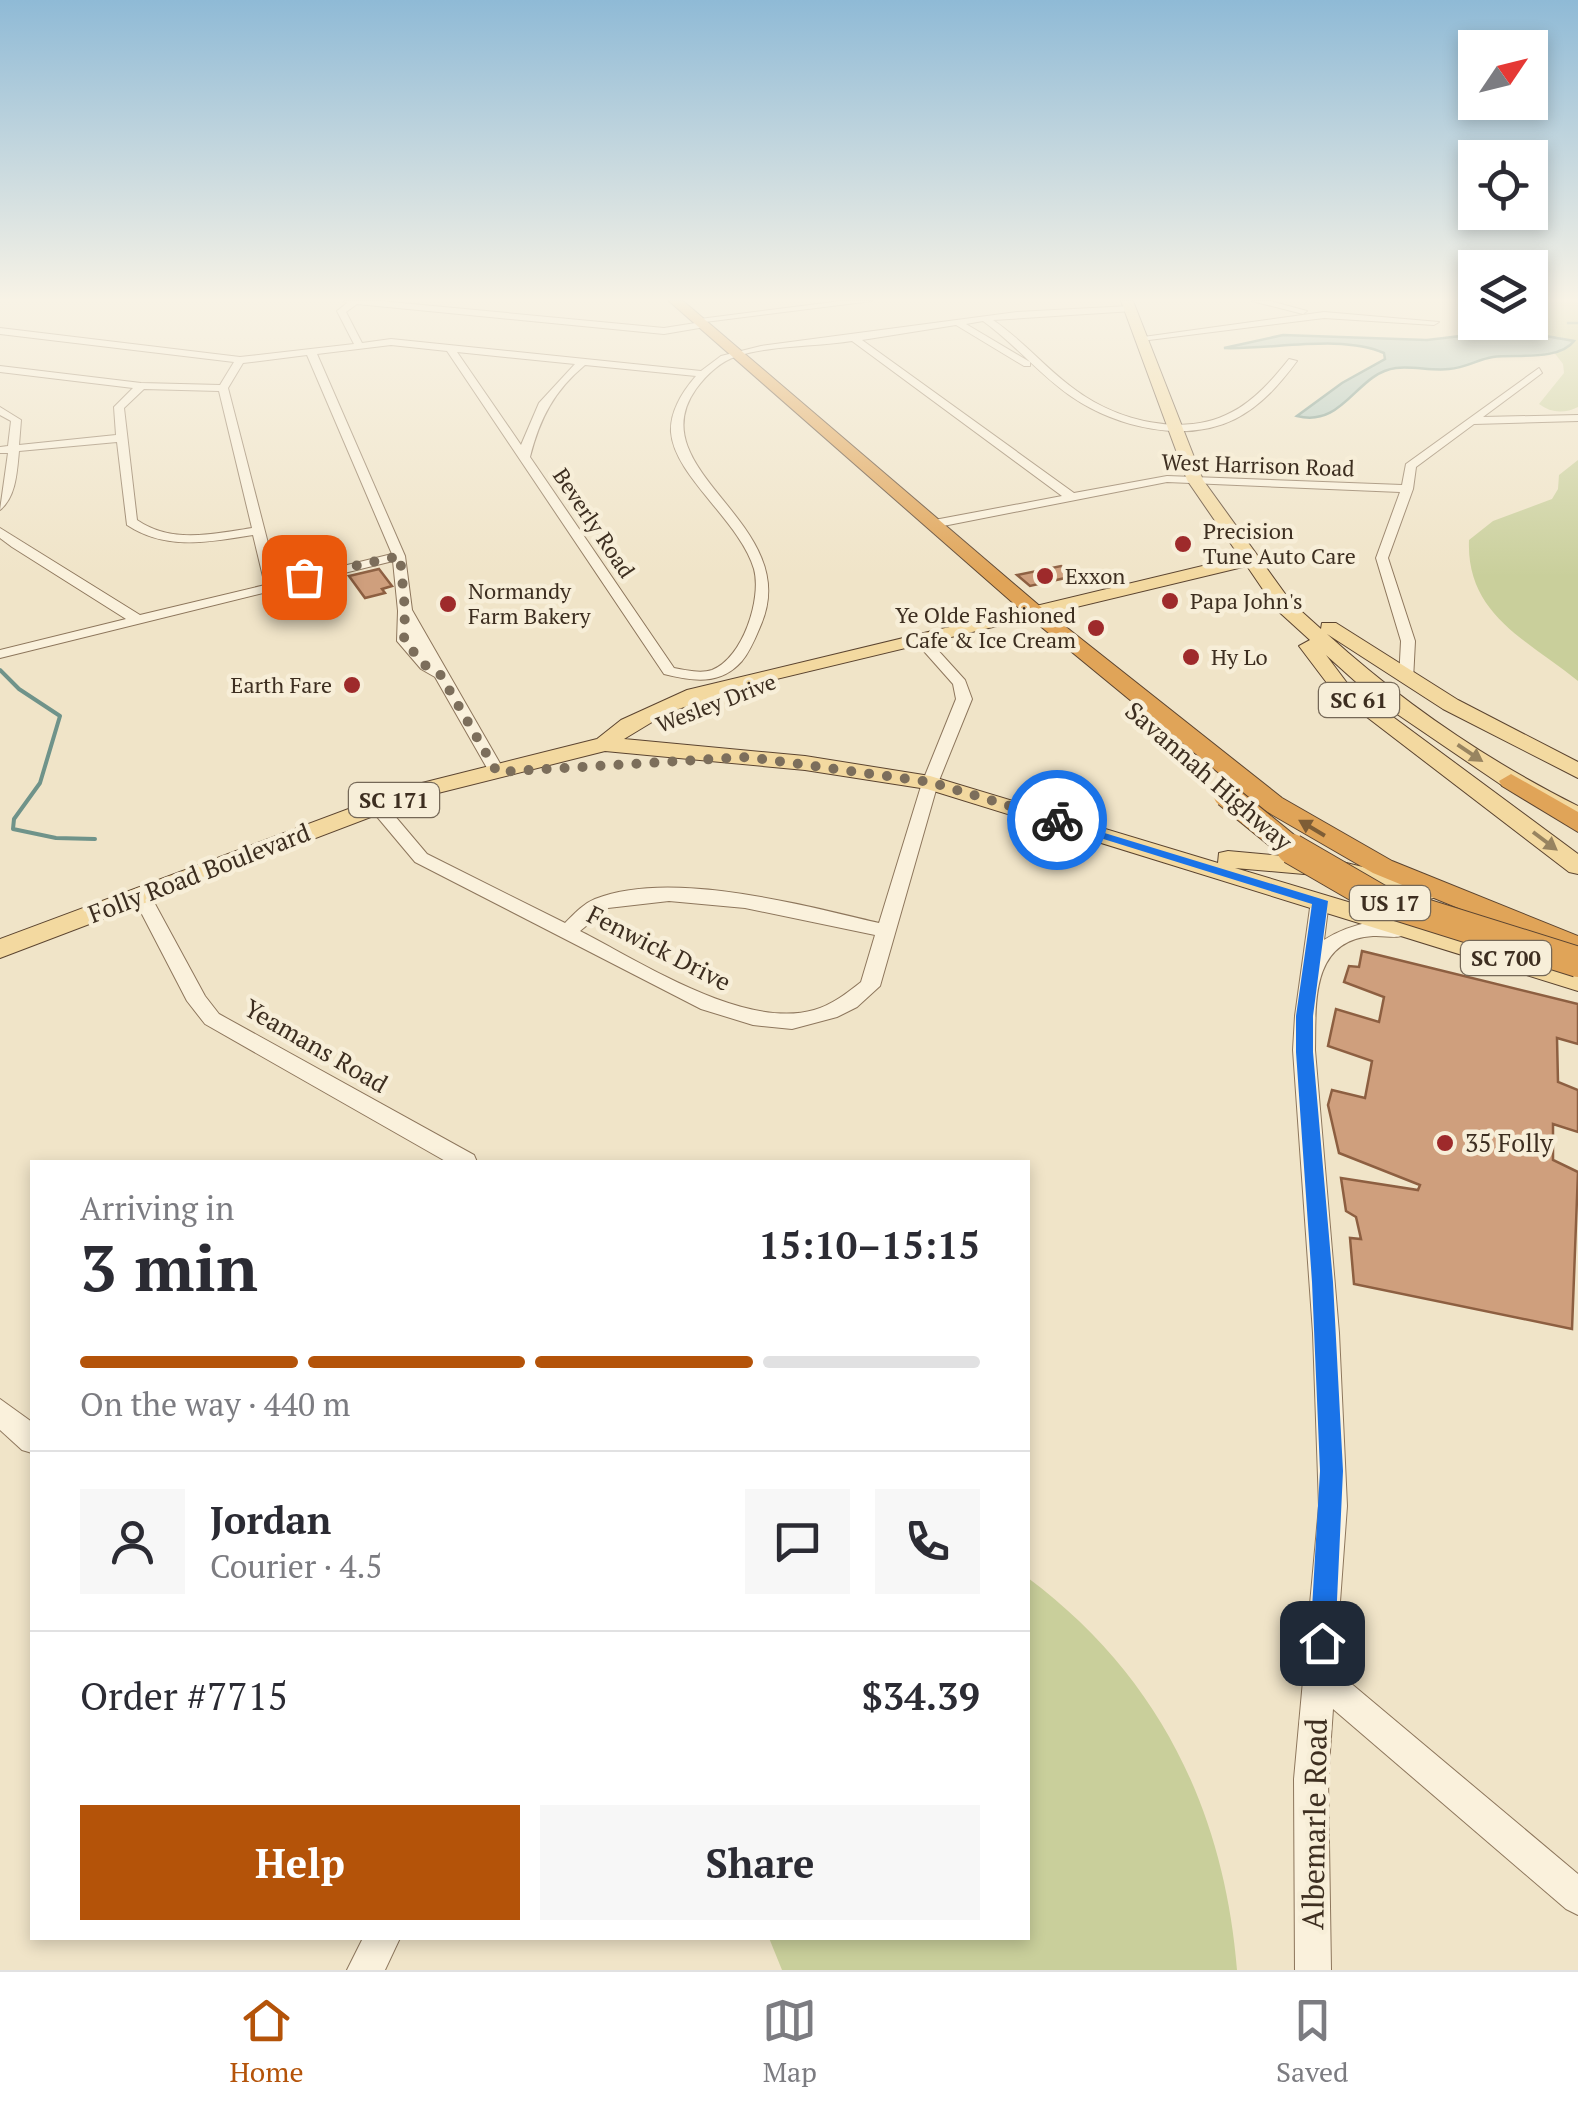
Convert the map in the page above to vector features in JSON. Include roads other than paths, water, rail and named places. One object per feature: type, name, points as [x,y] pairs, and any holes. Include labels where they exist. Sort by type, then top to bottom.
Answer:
[{"type":"highway","name":"Savannah Highway","points":[[781,393],[1034,612],[1072,638],[1274,805],[1354,854],[1429,890],[1578,946]]},
{"type":"highway","name":"Savannah Highway","points":[[1034,612],[1056,639],[1292,850],[1366,894],[1430,918],[1578,962]]},
{"type":"highway","points":[[1511,781],[1578,824]]},
{"type":"main road","name":"SC 61","points":[[1163,393],[1195,480],[1340,687],[1578,866]]},
{"type":"main road","name":"SC 61","points":[[1255,566],[1372,670],[1412,698],[1578,788]]},
{"type":"main road","name":"Wesley Drive","points":[[605,744],[623,728],[717,686],[1034,612],[1255,566]]},
{"type":"main road","points":[[1284,606],[1382,695],[1511,781],[1578,815]]},
{"type":"main road","points":[[1311,614],[1473,720],[1578,772]]},
{"type":"main road","name":"Wesley Drive","points":[[605,744],[634,736],[692,708],[814,666]]},
{"type":"main road","points":[[678,749],[668,736],[692,708]]},
{"type":"main road","name":"Folly Road Boulevard","points":[[0,948],[377,806],[605,744],[748,757],[930,782],[1578,981]]},
{"type":"main road","name":"Folly Road Boulevard","points":[[506,770],[748,757]]},
{"type":"main road","name":"Folly Road Boulevard","points":[[1157,850],[1358,873],[1429,890]]},
{"type":"main road","points":[[1320,901],[1327,886],[1340,877],[1358,873]]},
{"type":"street","points":[[133,393],[120,407],[131,522],[139,529],[180,540],[256,532]]},
{"type":"street","points":[[223,393],[272,584]]},
{"type":"street","points":[[329,393],[400,556],[404,641],[426,666],[440,674],[506,770]]},
{"type":"street","name":"Beverly Road","points":[[480,393],[670,671],[710,678],[732,664],[744,649]]},
{"type":"street","points":[[525,456],[533,422],[551,393]]},
{"type":"street","points":[[690,393],[682,403],[678,433],[682,454],[741,528],[761,567],[766,592],[762,612],[744,649],[743,666],[758,677]]},
{"type":"street","points":[[929,393],[1072,497]]},
{"type":"street","points":[[1075,393],[1119,418],[1176,426],[1225,420],[1264,393]]},
{"type":"street","points":[[1401,671],[1408,640],[1382,558],[1407,489],[1410,466],[1510,393]]},
{"type":"street","points":[[0,410],[16,420],[7,449],[11,480],[0,506]]},
{"type":"street","points":[[1472,421],[1578,418]]},
{"type":"street","points":[[501,425],[533,422]]},
{"type":"street","points":[[7,449],[121,438]]},
{"type":"street","name":"West Harrison Road","points":[[933,524],[1167,479],[1407,489]]},
{"type":"street","points":[[0,532],[26,553],[87,586],[136,619]]},
{"type":"street","points":[[0,654],[272,584],[400,556]]},
{"type":"street","name":"Fenwick Drive","points":[[377,806],[421,858],[708,1004],[758,1021],[806,1022],[853,1001],[870,986],[930,782],[964,698],[960,683],[921,640]]},
{"type":"street","name":"Yeamans Road","points":[[141,896],[197,1001],[212,1019],[462,1160]]},
{"type":"street","points":[[568,931],[600,904],[642,896],[755,902],[886,931]]},
{"type":"street","name":"Albemarle Road","points":[[1314,1970],[1311,1779],[1332,1506],[1326,1333],[1304,1052],[1320,901]]},
{"type":"street","points":[[1311,964],[1333,940],[1352,933],[1373,929],[1433,936]]},
{"type":"street","points":[[0,1412],[30,1438]]},
{"type":"street","points":[[1320,1677],[1578,1897]]},
{"type":"street","points":[[365,1970],[381,1940]]},
{"type":"water","points":[[1328,393],[1354,393],[1327,414],[1313,418],[1297,416]]},
{"type":"waterway","points":[[0,670],[19,689],[60,716],[40,783],[14,819],[13,829],[56,838],[95,839]]},
{"type":"place","name":"Precision Tune Auto Care","points":[[1183,544]]},
{"type":"place","name":"Exxon","points":[[1045,576]]},
{"type":"place","name":"Papa John's","points":[[1170,601]]},
{"type":"place","name":"Normandy Farm Bakery","points":[[448,604]]},
{"type":"place","name":"Ye Olde Fashioned Cafe & Ice Cream","points":[[1096,628]]},
{"type":"place","name":"Hy Lo","points":[[1191,657]]},
{"type":"place","name":"Earth Fare","points":[[352,685]]},
{"type":"place","name":"35 Folly","points":[[1445,1143]]}]
